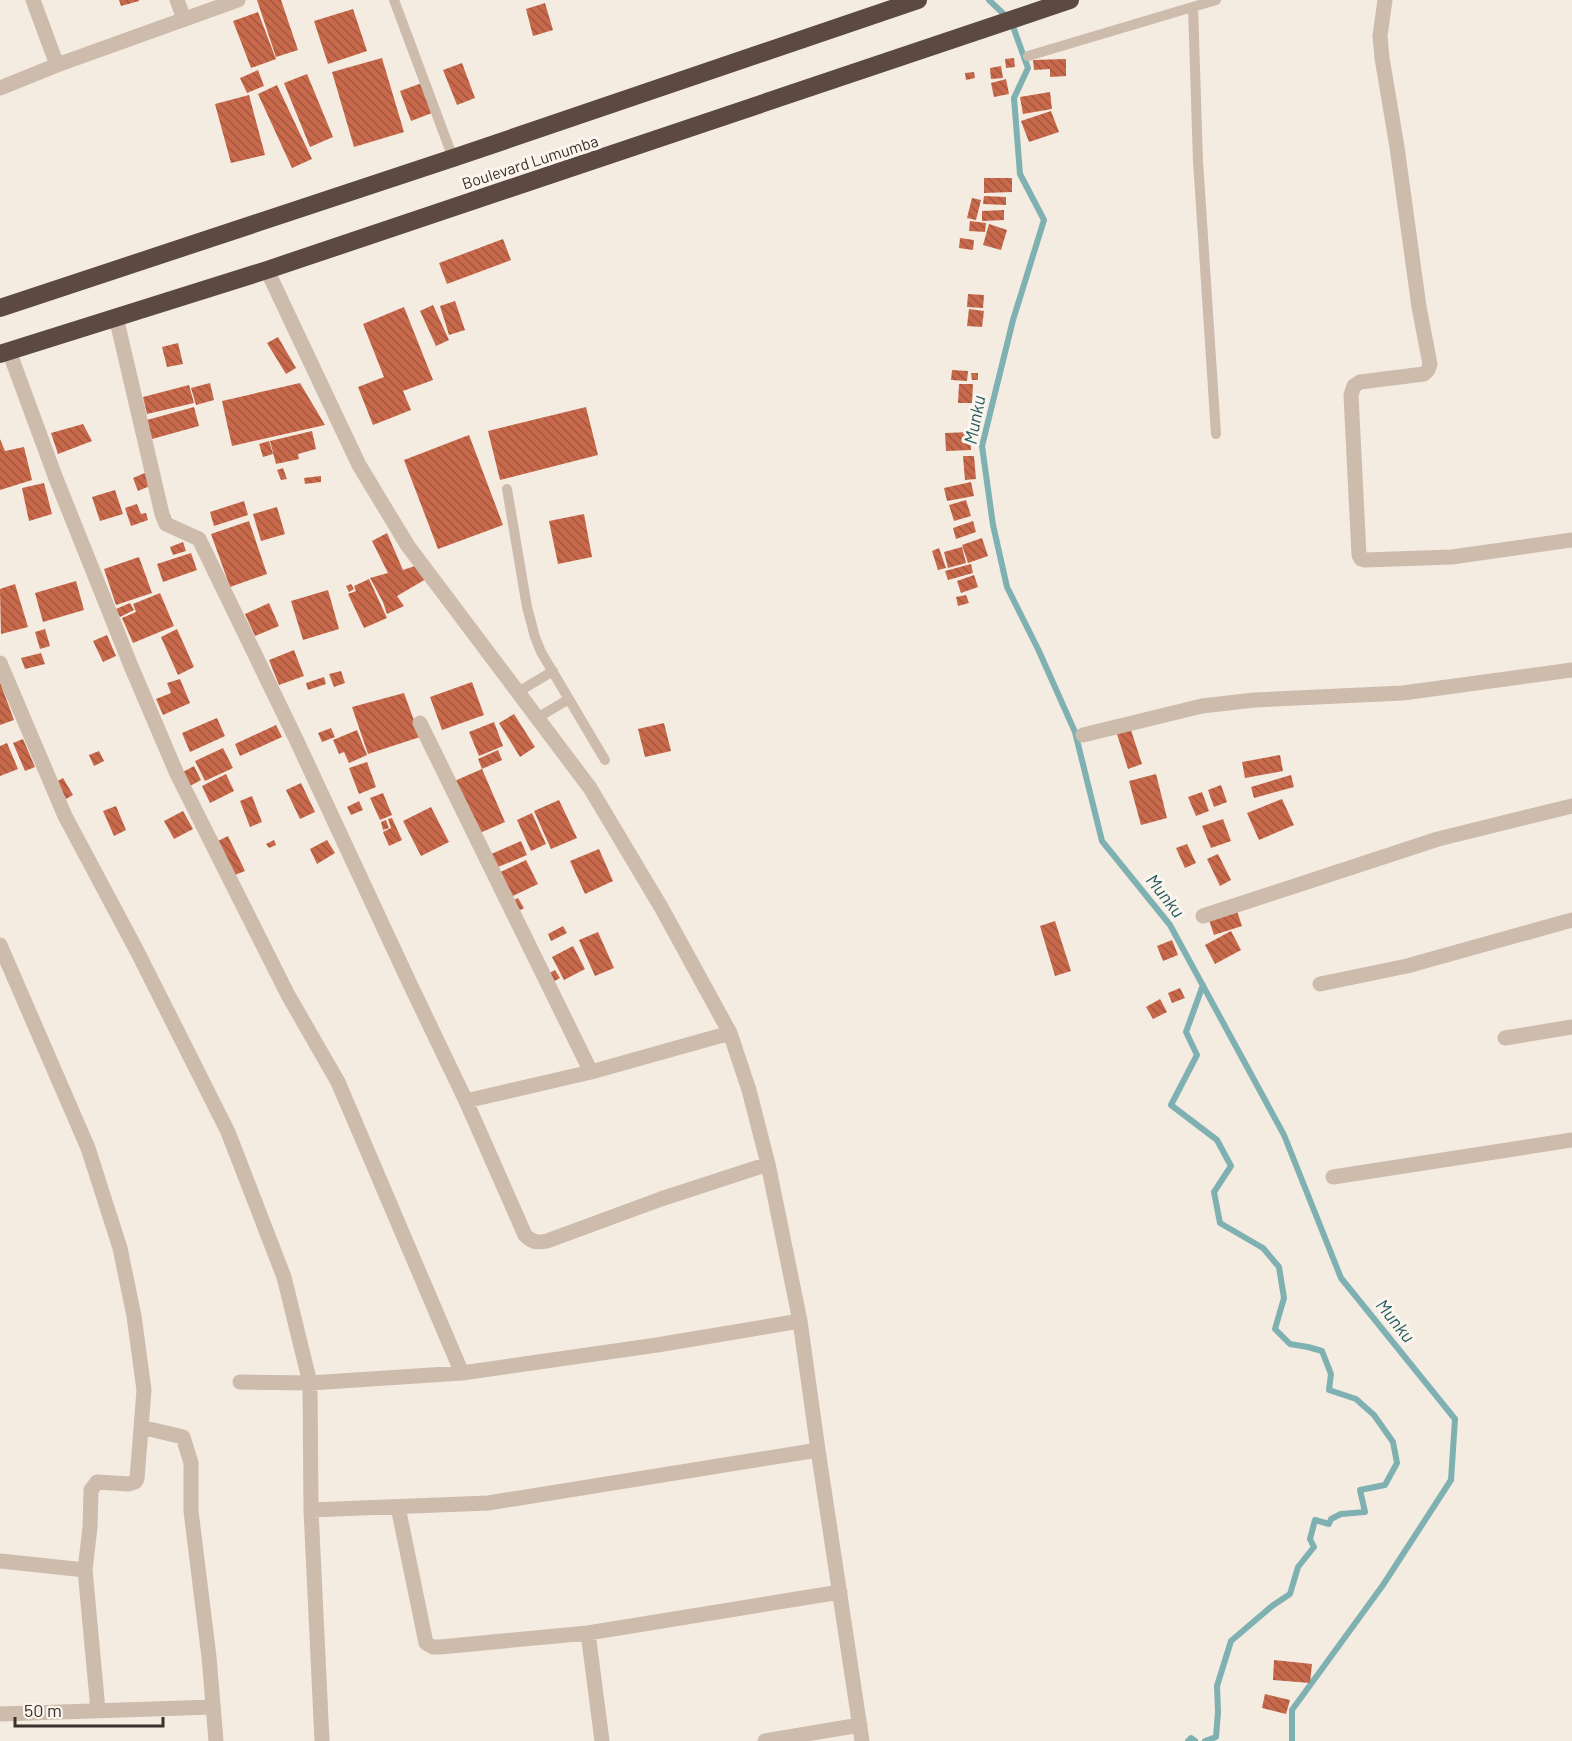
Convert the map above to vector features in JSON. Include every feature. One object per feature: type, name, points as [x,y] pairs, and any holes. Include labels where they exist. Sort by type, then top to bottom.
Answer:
[{"type":"highway","name":"Boulevard Lumumba","points":[[0,308],[453,158],[918,0]]},
{"type":"highway","name":"Boulevard Lumumba","points":[[5,353],[267,270],[1070,0]]},
{"type":"street","points":[[33,0],[57,65]]},
{"type":"street","points":[[177,0],[184,19]]},
{"type":"street","points":[[0,88],[57,65],[238,0]]},
{"type":"street","points":[[1385,0],[1380,36],[1382,58],[1419,307],[1430,364],[1424,374],[1360,382],[1354,386],[1352,394],[1359,555],[1365,560],[1452,557],[1572,540]]},
{"type":"street","points":[[267,270],[359,465],[408,546],[596,798],[661,907],[730,1034],[749,1090],[768,1164],[800,1321],[862,1741]]},
{"type":"street","points":[[116,317],[166,524],[199,539],[290,726],[466,1101],[525,1235],[532,1242],[547,1241],[643,1205],[768,1164]]},
{"type":"street","points":[[5,353],[126,655],[177,774],[288,995],[338,1082],[462,1373]]},
{"type":"street","points":[[0,663],[64,816],[138,952],[228,1132],[284,1277],[310,1383],[311,1510],[322,1741]]},
{"type":"street","points":[[1083,735],[1202,706],[1254,700],[1403,693],[1572,670]]},
{"type":"street","points":[[420,723],[591,1072]]},
{"type":"street","points":[[1203,916],[1438,839],[1572,806]]},
{"type":"street","points":[[1320,984],[1407,966],[1572,920]]},
{"type":"street","points":[[0,945],[88,1148],[120,1248],[134,1316],[144,1390],[135,1482],[129,1484],[101,1481],[94,1484],[91,1490],[85,1570],[98,1710]]},
{"type":"street","points":[[1505,1038],[1572,1027]]},
{"type":"street","points":[[466,1101],[591,1072],[730,1034]]},
{"type":"street","points":[[1333,1177],[1572,1140]]},
{"type":"street","points":[[240,1382],[310,1383],[462,1373],[657,1345],[800,1321]]},
{"type":"street","points":[[141,1427],[183,1437],[188,1450],[191,1463],[191,1510],[209,1657],[216,1741]]},
{"type":"street","points":[[311,1510],[488,1503],[818,1450]]},
{"type":"street","points":[[398,1507],[426,1642],[433,1647],[588,1633],[840,1592]]},
{"type":"street","points":[[0,1561],[85,1570]]},
{"type":"street","points":[[588,1633],[602,1741]]},
{"type":"street","points":[[0,1714],[213,1707]]},
{"type":"street","points":[[765,1741],[860,1725]]},
{"type":"lane","points":[[394,0],[453,158]]},
{"type":"lane","points":[[1028,56],[1216,0]]},
{"type":"lane","points":[[1193,7],[1198,161],[1216,434]]},
{"type":"lane","points":[[507,489],[527,607],[535,638],[605,760]]},
{"type":"lane","points":[[518,692],[553,671]]},
{"type":"lane","points":[[537,718],[569,699]]},
{"type":"building","points":[[119,0],[139,0],[139,1],[121,6]]},
{"type":"building","points":[[257,0],[281,0],[298,50],[276,57]]},
{"type":"building","points":[[545,3],[553,30],[533,36],[526,9]]},
{"type":"building","points":[[353,9],[367,51],[328,64],[314,21]]},
{"type":"building","points":[[258,12],[276,59],[251,68],[233,21]]},
{"type":"building","points":[[382,58],[404,132],[354,147],[332,72]]},
{"type":"building","points":[[1014,58],[1015,67],[1006,68],[1005,59]]},
{"type":"building","points":[[1066,59],[1066,76],[1050,77],[1050,69],[1034,70],[1033,60]]},
{"type":"building","points":[[462,63],[475,98],[457,105],[443,70]]},
{"type":"building","points":[[1001,66],[1003,78],[991,79],[990,68]]},
{"type":"building","points":[[258,70],[264,86],[247,93],[240,78]]},
{"type":"building","points":[[974,72],[975,78],[966,80],[965,73]]},
{"type":"building","points":[[307,74],[333,137],[310,147],[284,83]]},
{"type":"building","points":[[1006,79],[1009,94],[994,97],[991,83]]},
{"type":"building","points":[[422,83],[432,113],[411,121],[400,91]]},
{"type":"building","points":[[277,85],[312,159],[292,168],[258,94]]},
{"type":"building","points":[[1050,92],[1052,109],[1023,114],[1020,97]]},
{"type":"building","points":[[249,95],[265,155],[231,163],[215,104]]},
{"type":"building","points":[[1051,111],[1059,132],[1029,142],[1021,121]]},
{"type":"building","points":[[984,178],[1012,178],[1012,192],[984,193]]},
{"type":"building","points":[[984,196],[1006,197],[1006,205],[983,204]]},
{"type":"building","points":[[972,198],[981,200],[976,220],[967,218]]},
{"type":"building","points":[[1004,210],[1004,220],[982,221],[982,211]]},
{"type":"building","points":[[970,221],[986,223],[985,232],[969,231]]},
{"type":"building","points":[[989,224],[1007,230],[1001,250],[983,245]]},
{"type":"building","points":[[960,238],[974,240],[973,250],[959,248]]},
{"type":"building","points":[[503,239],[511,260],[447,284],[439,263]]},
{"type":"building","points":[[968,294],[984,295],[983,308],[967,307]]},
{"type":"building","points":[[455,301],[465,330],[449,335],[440,306]]},
{"type":"building","points":[[433,305],[449,340],[436,346],[420,311]]},
{"type":"building","points":[[404,307],[433,380],[403,391],[411,410],[373,425],[358,387],[384,377],[363,324]]},
{"type":"building","points":[[969,309],[984,311],[982,327],[967,326]]},
{"type":"building","points":[[278,337],[296,368],[286,374],[267,343]]},
{"type":"building","points":[[178,343],[183,364],[167,367],[162,347]]},
{"type":"building","points":[[952,370],[968,371],[967,381],[951,380]]},
{"type":"building","points":[[971,373],[978,373],[978,380],[972,380]]},
{"type":"building","points":[[210,383],[214,400],[196,405],[191,388]]},
{"type":"building","points":[[300,383],[325,425],[232,446],[222,401]]},
{"type":"building","points":[[959,384],[973,384],[972,403],[958,403]]},
{"type":"building","points":[[189,385],[194,403],[147,414],[143,397]]},
{"type":"building","points":[[194,407],[199,426],[152,439],[147,420]]},
{"type":"building","points":[[586,407],[598,455],[500,480],[488,431]]},
{"type":"building","points":[[83,424],[92,441],[58,454],[51,433]]},
{"type":"building","points":[[312,431],[316,449],[298,454],[299,459],[276,464],[270,441]]},
{"type":"building","points":[[970,432],[971,450],[946,451],[945,433]]},
{"type":"building","points":[[469,435],[503,525],[438,549],[404,460]]},
{"type":"building","points":[[0,439],[5,451],[24,447],[32,480],[0,490]]},
{"type":"building","points":[[269,441],[273,454],[263,457],[259,444]]},
{"type":"building","points":[[963,456],[974,456],[976,479],[965,480]]},
{"type":"building","points":[[283,468],[287,479],[281,480],[277,470]]},
{"type":"building","points":[[147,472],[152,485],[138,491],[133,478]]},
{"type":"building","points":[[321,476],[321,482],[305,484],[304,478]]},
{"type":"building","points":[[971,482],[974,496],[947,501],[944,488]]},
{"type":"building","points":[[44,483],[52,514],[29,521],[22,488]]},
{"type":"building","points":[[115,490],[123,514],[100,521],[92,497]]},
{"type":"building","points":[[966,500],[971,516],[954,521],[949,505]]},
{"type":"building","points":[[244,501],[248,515],[214,526],[210,512]]},
{"type":"building","points":[[137,504],[141,514],[146,513],[148,520],[131,526],[125,508]]},
{"type":"building","points":[[277,507],[285,534],[261,541],[253,514]]},
{"type":"building","points":[[584,514],[592,557],[558,564],[549,521]]},
{"type":"building","points":[[249,521],[267,574],[230,587],[211,534]]},
{"type":"building","points":[[973,521],[976,532],[956,539],[953,528]]},
{"type":"building","points":[[387,533],[403,570],[415,566],[426,579],[397,596],[404,606],[387,614],[370,578],[388,573],[372,541]]},
{"type":"building","points":[[982,538],[988,556],[968,563],[962,545]]},
{"type":"building","points":[[183,542],[186,551],[173,555],[170,547]]},
{"type":"building","points":[[962,547],[966,563],[948,568],[944,552]]},
{"type":"building","points":[[939,548],[946,568],[938,570],[932,551]]},
{"type":"building","points":[[191,553],[197,570],[163,582],[157,564]]},
{"type":"building","points":[[139,557],[152,593],[116,605],[104,569]]},
{"type":"building","points":[[971,564],[973,573],[948,580],[945,571]]},
{"type":"building","points":[[974,575],[978,587],[961,593],[957,581]]},
{"type":"building","points":[[369,579],[387,618],[364,628],[348,594],[356,591],[354,586]]},
{"type":"building","points":[[76,581],[84,610],[43,622],[35,593]]},
{"type":"building","points":[[15,584],[28,627],[1,634],[0,589]]},
{"type":"building","points":[[351,584],[354,589],[349,592],[346,586]]},
{"type":"building","points":[[328,590],[339,629],[303,640],[291,601]]},
{"type":"building","points":[[160,593],[174,626],[133,643],[122,618],[136,612],[133,604]]},
{"type":"building","points":[[966,595],[969,603],[958,606],[956,597]]},
{"type":"building","points":[[130,603],[134,610],[120,617],[116,609]]},
{"type":"building","points":[[269,603],[279,626],[255,636],[245,614]]},
{"type":"building","points":[[45,629],[50,646],[40,649],[35,632]]},
{"type":"building","points":[[177,629],[194,667],[178,675],[161,637]]},
{"type":"building","points":[[107,635],[116,656],[103,662],[93,641]]},
{"type":"building","points":[[294,650],[304,676],[279,685],[269,660]]},
{"type":"building","points":[[41,653],[45,664],[25,669],[21,658]]},
{"type":"building","points":[[341,671],[345,683],[334,687],[329,674]]},
{"type":"building","points":[[324,677],[326,684],[308,690],[306,683]]},
{"type":"building","points":[[180,679],[190,703],[163,715],[156,699],[171,693],[167,683]]},
{"type":"building","points":[[0,682],[14,720],[0,725]]},
{"type":"building","points":[[472,682],[484,715],[442,730],[430,697]]},
{"type":"building","points":[[404,693],[420,737],[368,754],[352,707]]},
{"type":"building","points":[[514,714],[535,747],[520,757],[499,723]]},
{"type":"building","points":[[217,718],[225,736],[190,752],[182,733]]},
{"type":"building","points":[[494,722],[503,746],[479,756],[469,732]]},
{"type":"building","points":[[664,723],[671,751],[645,757],[638,729]]},
{"type":"building","points":[[276,725],[282,737],[240,756],[235,744]]},
{"type":"building","points":[[331,728],[335,737],[322,742],[318,733]]},
{"type":"building","points":[[357,730],[367,755],[349,763],[344,752],[339,754],[333,740]]},
{"type":"building","points":[[1131,730],[1142,764],[1128,769],[1117,734]]},
{"type":"building","points":[[23,739],[35,767],[25,771],[13,743]]},
{"type":"building","points":[[7,743],[18,769],[0,776],[0,746]]},
{"type":"building","points":[[223,748],[233,768],[205,781],[195,761]]},
{"type":"building","points":[[498,750],[502,760],[482,769],[478,759]]},
{"type":"building","points":[[99,751],[104,761],[94,766],[89,755]]},
{"type":"building","points":[[1280,755],[1283,771],[1245,778],[1242,762]]},
{"type":"building","points":[[367,762],[376,787],[359,794],[349,768]]},
{"type":"building","points":[[194,766],[201,780],[190,786],[183,772]]},
{"type":"building","points":[[482,769],[505,822],[473,836],[450,783]]},
{"type":"building","points":[[226,774],[234,791],[210,803],[202,786]]},
{"type":"building","points":[[1156,774],[1167,818],[1141,825],[1129,781]]},
{"type":"building","points":[[1291,775],[1294,787],[1254,798],[1251,787]]},
{"type":"building","points":[[63,778],[73,795],[66,799],[56,782]]},
{"type":"building","points":[[301,783],[315,812],[300,819],[286,790]]},
{"type":"building","points":[[1221,785],[1227,802],[1214,807],[1208,790]]},
{"type":"building","points":[[1202,792],[1209,811],[1196,816],[1188,797]]},
{"type":"building","points":[[383,793],[392,815],[380,820],[370,798]]},
{"type":"building","points":[[252,796],[262,822],[250,827],[240,801]]},
{"type":"building","points":[[1282,799],[1294,825],[1259,840],[1247,813]]},
{"type":"building","points":[[559,800],[577,838],[551,849],[534,811]]},
{"type":"building","points":[[359,801],[363,810],[351,815],[347,807]]},
{"type":"building","points":[[116,806],[126,830],[114,836],[103,811]]},
{"type":"building","points":[[431,807],[449,842],[421,856],[403,821]]},
{"type":"building","points":[[183,811],[193,829],[174,839],[164,821]]},
{"type":"building","points":[[532,813],[546,844],[531,851],[517,820]]},
{"type":"building","points":[[392,818],[402,840],[389,846],[383,832],[391,828],[388,819]]},
{"type":"building","points":[[1223,819],[1231,841],[1211,848],[1202,826]]},
{"type":"building","points":[[386,820],[389,828],[383,830],[381,822]]},
{"type":"building","points":[[228,836],[245,871],[235,875],[218,841]]},
{"type":"building","points":[[274,840],[276,845],[269,848],[266,844]]},
{"type":"building","points":[[327,840],[335,853],[317,864],[310,849]]},
{"type":"building","points":[[521,841],[527,855],[486,872],[480,859]]},
{"type":"building","points":[[1187,844],[1196,863],[1185,868],[1176,848]]},
{"type":"building","points":[[599,849],[613,881],[585,894],[570,861]]},
{"type":"building","points":[[1218,854],[1231,880],[1220,886],[1207,859]]},
{"type":"building","points":[[526,860],[538,884],[502,901],[490,877]]},
{"type":"building","points":[[518,898],[524,908],[511,915],[506,904]]},
{"type":"building","points":[[1236,908],[1242,926],[1214,935],[1208,917]]},
{"type":"building","points":[[1055,921],[1071,971],[1055,976],[1040,926]]},
{"type":"building","points":[[563,926],[567,933],[551,941],[548,934]]},
{"type":"building","points":[[1231,931],[1241,950],[1215,964],[1205,945]]},
{"type":"building","points":[[598,932],[614,968],[595,976],[579,940]]},
{"type":"building","points":[[1172,940],[1178,955],[1163,961],[1157,946]]},
{"type":"building","points":[[573,946],[585,969],[564,980],[552,957]]},
{"type":"building","points":[[555,970],[560,978],[551,983],[546,975]]},
{"type":"building","points":[[1180,988],[1185,998],[1172,1003],[1168,993]]},
{"type":"building","points":[[1160,999],[1167,1012],[1153,1019],[1146,1007]]},
{"type":"building","points":[[1274,1660],[1312,1664],[1310,1683],[1273,1680]]},
{"type":"building","points":[[1265,1694],[1290,1700],[1286,1714],[1262,1708]]},
{"type":"waterway","name":"Munku","points":[[989,0],[1011,21],[1028,68],[1014,98],[1020,174],[1044,220],[1013,320],[982,446],[993,525],[1007,587],[1075,732],[1102,841],[1170,925],[1284,1135],[1341,1278],[1455,1419],[1451,1480],[1383,1585],[1292,1710],[1292,1741]]},
{"type":"waterway","points":[[1203,985],[1186,1032],[1197,1055],[1171,1105],[1217,1140],[1231,1166],[1214,1192],[1220,1223],[1263,1248],[1279,1267],[1284,1298],[1275,1329],[1290,1344],[1322,1351],[1331,1374],[1329,1390],[1356,1399],[1374,1415],[1393,1442],[1397,1463],[1385,1485],[1360,1490],[1365,1512],[1341,1514],[1331,1519],[1329,1524],[1315,1520],[1310,1539],[1314,1547],[1298,1567],[1290,1594],[1272,1606],[1231,1641],[1217,1686],[1216,1737],[1205,1741]]},
{"type":"waterway","points":[[1188,1741],[1191,1738],[1195,1741]]}]
